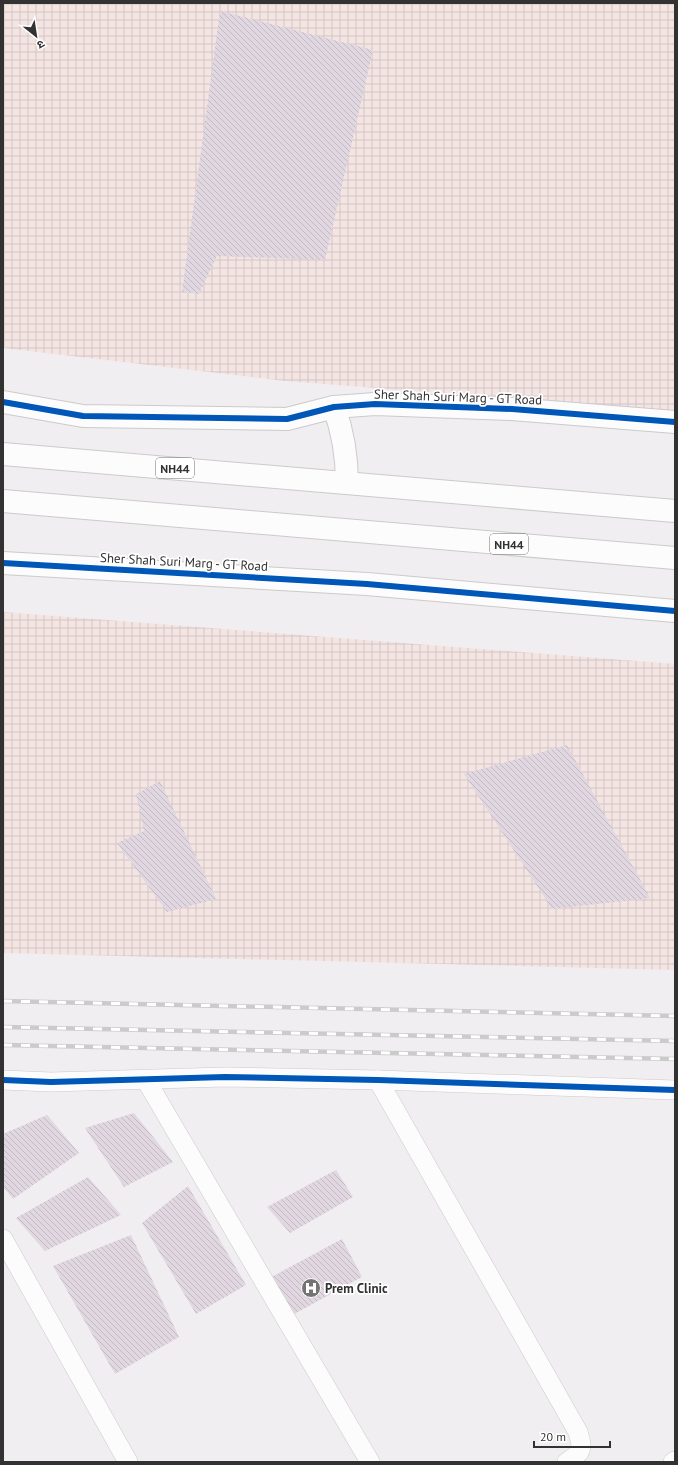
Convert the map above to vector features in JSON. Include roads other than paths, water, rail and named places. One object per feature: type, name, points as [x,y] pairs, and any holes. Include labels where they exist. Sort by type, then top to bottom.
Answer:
[{"type":"main road","name":"Sher Shah Suri Marg - GT Road","points":[[3,402],[83,416],[287,419],[334,407],[375,404],[512,409],[675,422]]},
{"type":"main road","points":[[334,407],[341,426],[345,444],[347,483]]},
{"type":"main road","name":"NH44","points":[[3,454],[675,511]]},
{"type":"main road","name":"NH44","points":[[3,500],[675,558]]},
{"type":"main road","name":"Sher Shah Suri Marg - GT Road","points":[[3,563],[367,584],[675,611]]},
{"type":"street","points":[[3,1080],[51,1082],[225,1078],[378,1080],[675,1090]]},
{"type":"street","points":[[146,1080],[370,1462]]},
{"type":"street","points":[[378,1080],[578,1432],[582,1446],[578,1454],[567,1462]]},
{"type":"street","points":[[3,1239],[128,1462]]},
{"type":"railway","points":[[3,1001],[675,1016]]},
{"type":"railway","points":[[3,1027],[675,1041]]},
{"type":"railway","points":[[3,1045],[675,1059]]},
{"type":"place","name":"Prem Clinic","points":[[311,1288]]}]
